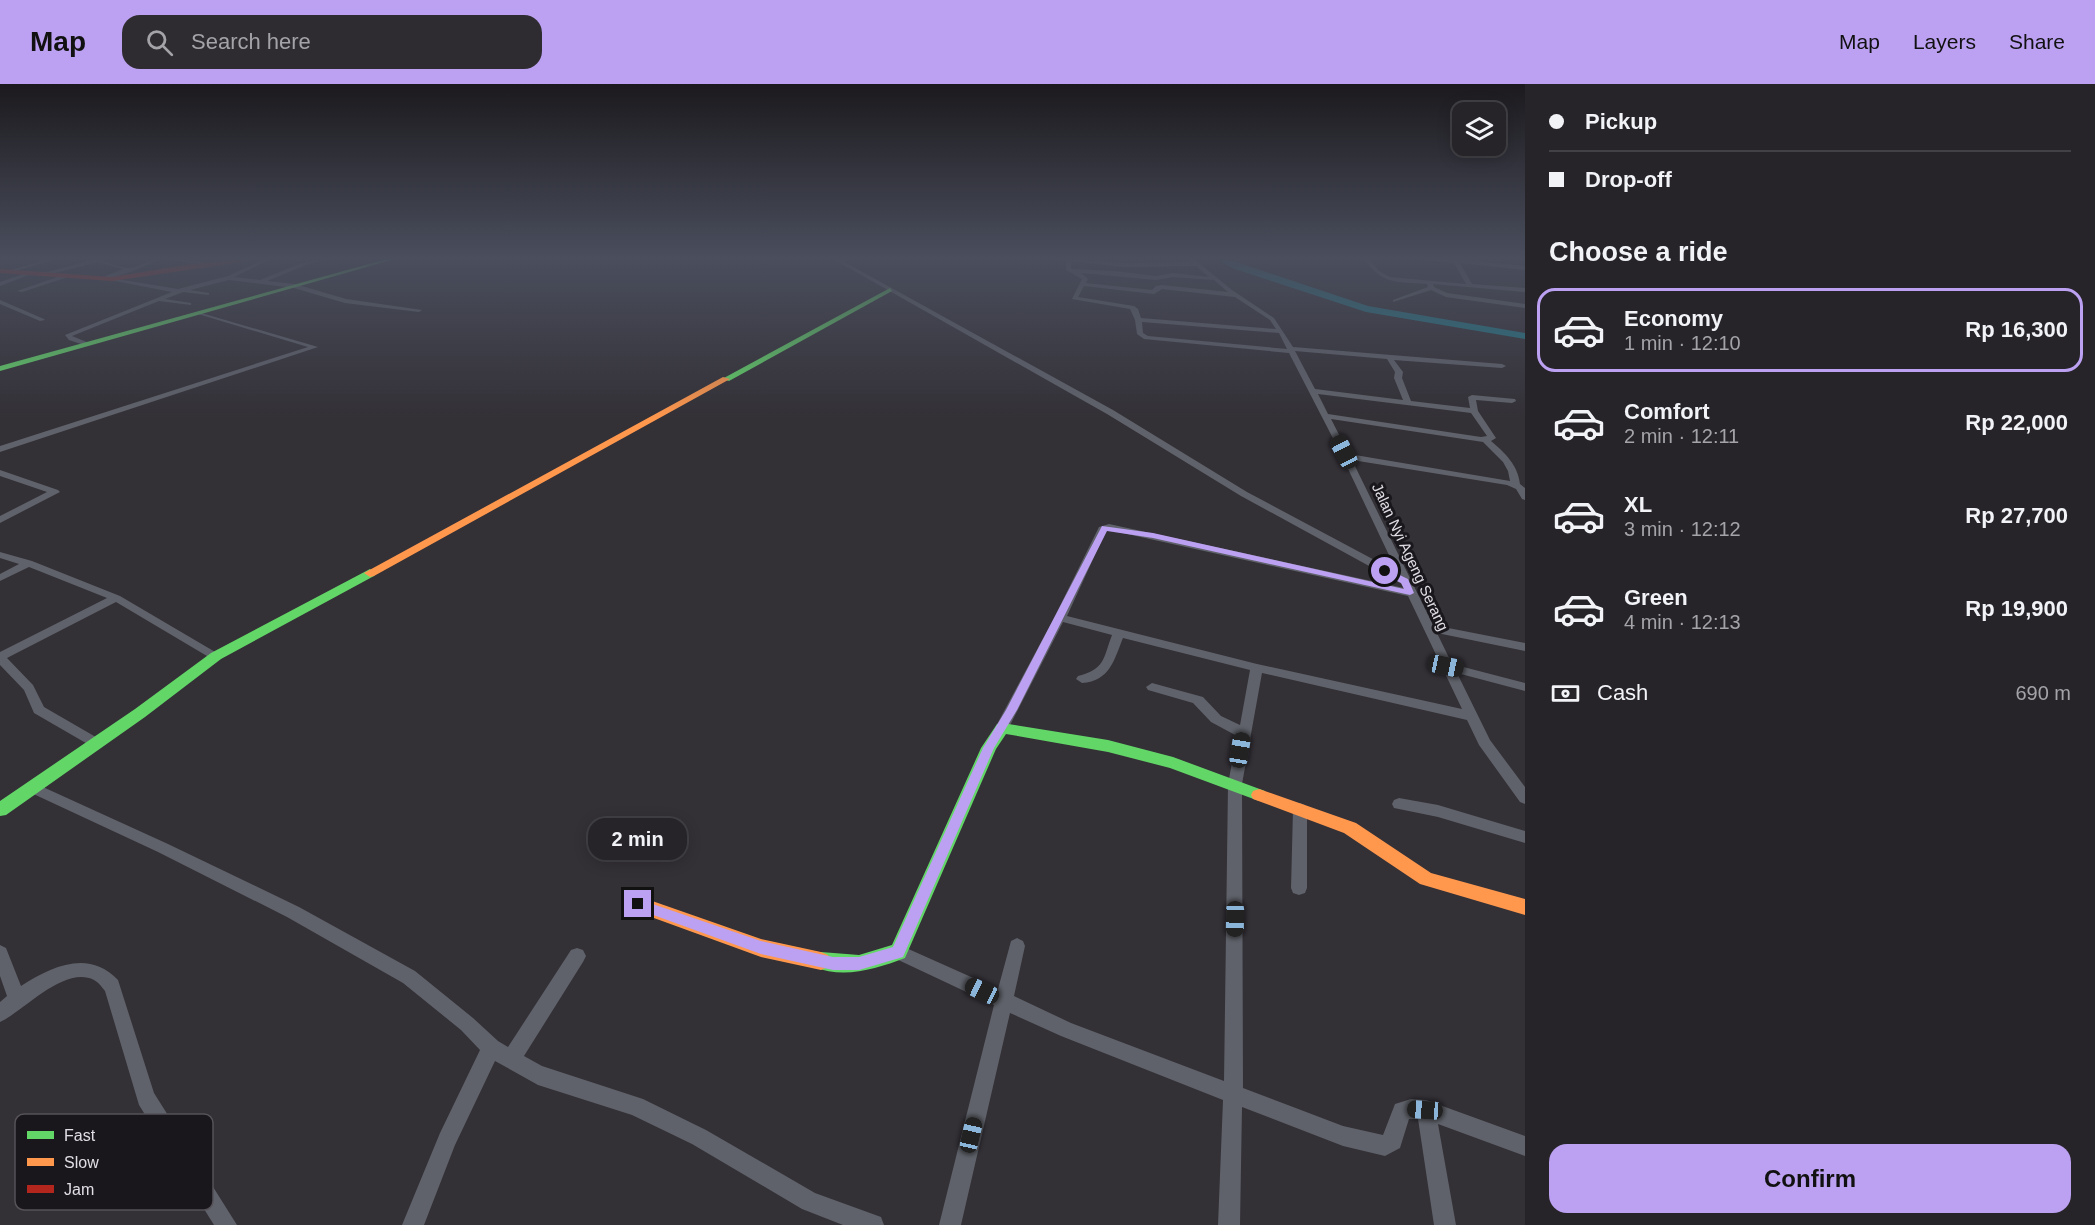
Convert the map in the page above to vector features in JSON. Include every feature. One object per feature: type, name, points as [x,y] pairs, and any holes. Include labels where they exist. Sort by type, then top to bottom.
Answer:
[{"type":"main road","points":[[0,369],[87,344],[181,312]]},
{"type":"main road","points":[[0,810],[91,740],[216,656],[849,312]]},
{"type":"main road","points":[[638,904],[761,948],[833,963],[859,964],[898,952],[989,748],[1002,728],[1131,751],[1235,784],[1362,835],[1426,879],[1525,907]]},
{"type":"street","points":[[23,312],[42,320]]},
{"type":"street","points":[[87,344],[70,339],[68,335],[125,312]]},
{"type":"street","points":[[0,449],[315,347],[207,312]]},
{"type":"street","points":[[930,312],[1110,412],[1244,494],[1405,581]]},
{"type":"street","points":[[1137,312],[1140,334],[1146,338],[1502,366]]},
{"type":"street","name":"Jalan Nyi Ageng Serang","points":[[1262,312],[1272,319],[1281,330],[1346,456],[1410,593],[1484,742],[1525,798]]},
{"type":"street","points":[[1138,320],[1281,330]]},
{"type":"street","points":[[1389,357],[1399,372],[1398,378],[1408,402]]},
{"type":"street","points":[[1311,391],[1474,411]]},
{"type":"street","points":[[1486,441],[1492,436],[1474,411],[1472,397],[1512,401]]},
{"type":"street","points":[[1325,416],[1486,441],[1508,462],[1515,477],[1515,484]]},
{"type":"street","points":[[1346,456],[1515,484],[1522,490],[1525,497]]},
{"type":"street","points":[[0,473],[55,492],[0,520]]},
{"type":"street","points":[[1002,728],[1060,618],[1102,529],[1109,527],[1410,593]]},
{"type":"street","points":[[0,555],[28,563],[116,598],[216,656]]},
{"type":"street","points":[[0,578],[28,563]]},
{"type":"street","points":[[91,740],[39,710],[29,688],[0,658],[116,598]]},
{"type":"street","points":[[1060,618],[1257,668],[1470,716]]},
{"type":"street","points":[[1427,627],[1525,647]]},
{"type":"street","points":[[1082,679],[1095,679],[1099,675],[1119,633]]},
{"type":"street","points":[[1446,666],[1525,687]]},
{"type":"street","points":[[1229,1225],[1233,1095],[1235,784],[1243,733],[1251,710],[1257,668]]},
{"type":"street","points":[[1152,687],[1198,700],[1216,719],[1243,733]]},
{"type":"street","points":[[32,787],[293,912],[409,976],[467,1024],[491,1048],[538,1076],[574,1085],[636,1106],[699,1137],[809,1202],[873,1225]]},
{"type":"street","points":[[1399,804],[1438,811],[1525,837]]},
{"type":"street","points":[[1299,809],[1299,888]]},
{"type":"street","points":[[950,1225],[1017,946]]},
{"type":"street","points":[[898,952],[1067,1030],[1343,1136],[1385,1146],[1393,1141],[1402,1111],[1411,1109],[1425,1110],[1525,1146]]},
{"type":"street","points":[[0,953],[17,998]]},
{"type":"street","points":[[511,1060],[577,956]]},
{"type":"street","points":[[0,1013],[17,998],[56,977],[76,971],[98,973],[112,986],[146,1098],[156,1114]]},
{"type":"street","points":[[413,1225],[447,1140],[491,1048]]},
{"type":"street","points":[[1425,1110],[1445,1225]]},
{"type":"street","points":[[213,1204],[226,1225]]},
{"type":"waterway","points":[[1384,312],[1525,336]]},
{"type":"traffic: fast","points":[[0,369],[202,312]]},
{"type":"traffic: fast","points":[[726,379],[849,312]]},
{"type":"traffic: fast","points":[[0,810],[140,713],[216,656],[370,573]]},
{"type":"traffic: fast","points":[[821,961],[859,964],[898,952],[989,748],[1002,728],[1108,746],[1173,763],[1259,795]]},
{"type":"traffic: slow","points":[[370,573],[726,379]]},
{"type":"traffic: slow","points":[[1259,795],[1350,828],[1426,879],[1525,907]]},
{"type":"traffic: slow","points":[[638,904],[761,948],[821,961]]},
{"type":"route","points":[[638,904],[761,948],[833,963],[859,964],[898,952],[994,737],[1002,728],[1060,618],[1104,528],[1153,536],[1410,593],[1405,581],[1385,571]]}]
